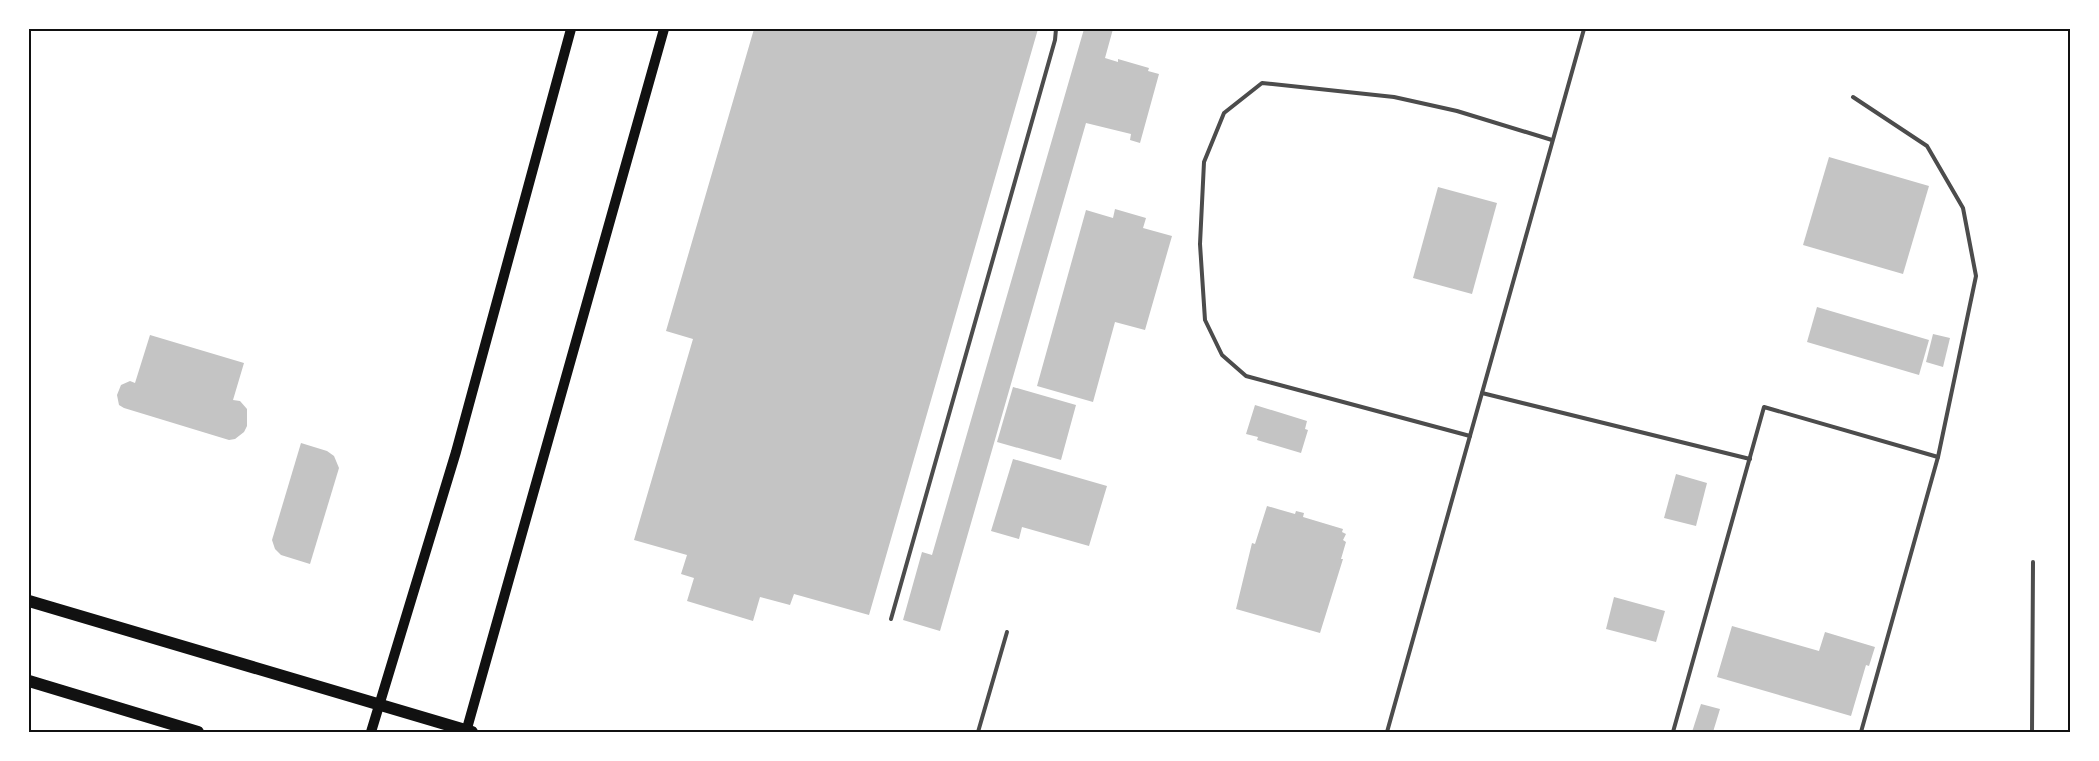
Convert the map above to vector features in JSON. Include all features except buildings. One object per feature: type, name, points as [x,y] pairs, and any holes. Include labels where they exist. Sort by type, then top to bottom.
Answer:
[{"type":"main road","points":[[371,732],[456,452],[571,29]]},
{"type":"main road","points":[[29,601],[468,732],[664,29]]},
{"type":"main road","points":[[29,681],[198,732]]},
{"type":"lane","points":[[891,619],[1055,40],[1056,29]]},
{"type":"lane","points":[[1387,732],[1584,29]]},
{"type":"lane","points":[[1470,436],[1246,376],[1222,355],[1205,320],[1200,244],[1204,162],[1224,113],[1262,83],[1394,97],[1457,111],[1552,140]]},
{"type":"lane","points":[[1853,97],[1927,146],[1962,208],[1976,276],[1938,456],[1861,732]]},
{"type":"lane","points":[[1482,393],[1750,459]]},
{"type":"lane","points":[[1673,732],[1764,408],[1938,456]]},
{"type":"lane","points":[[2032,732],[2033,562]]},
{"type":"lane","points":[[978,732],[1008,632]]}]
